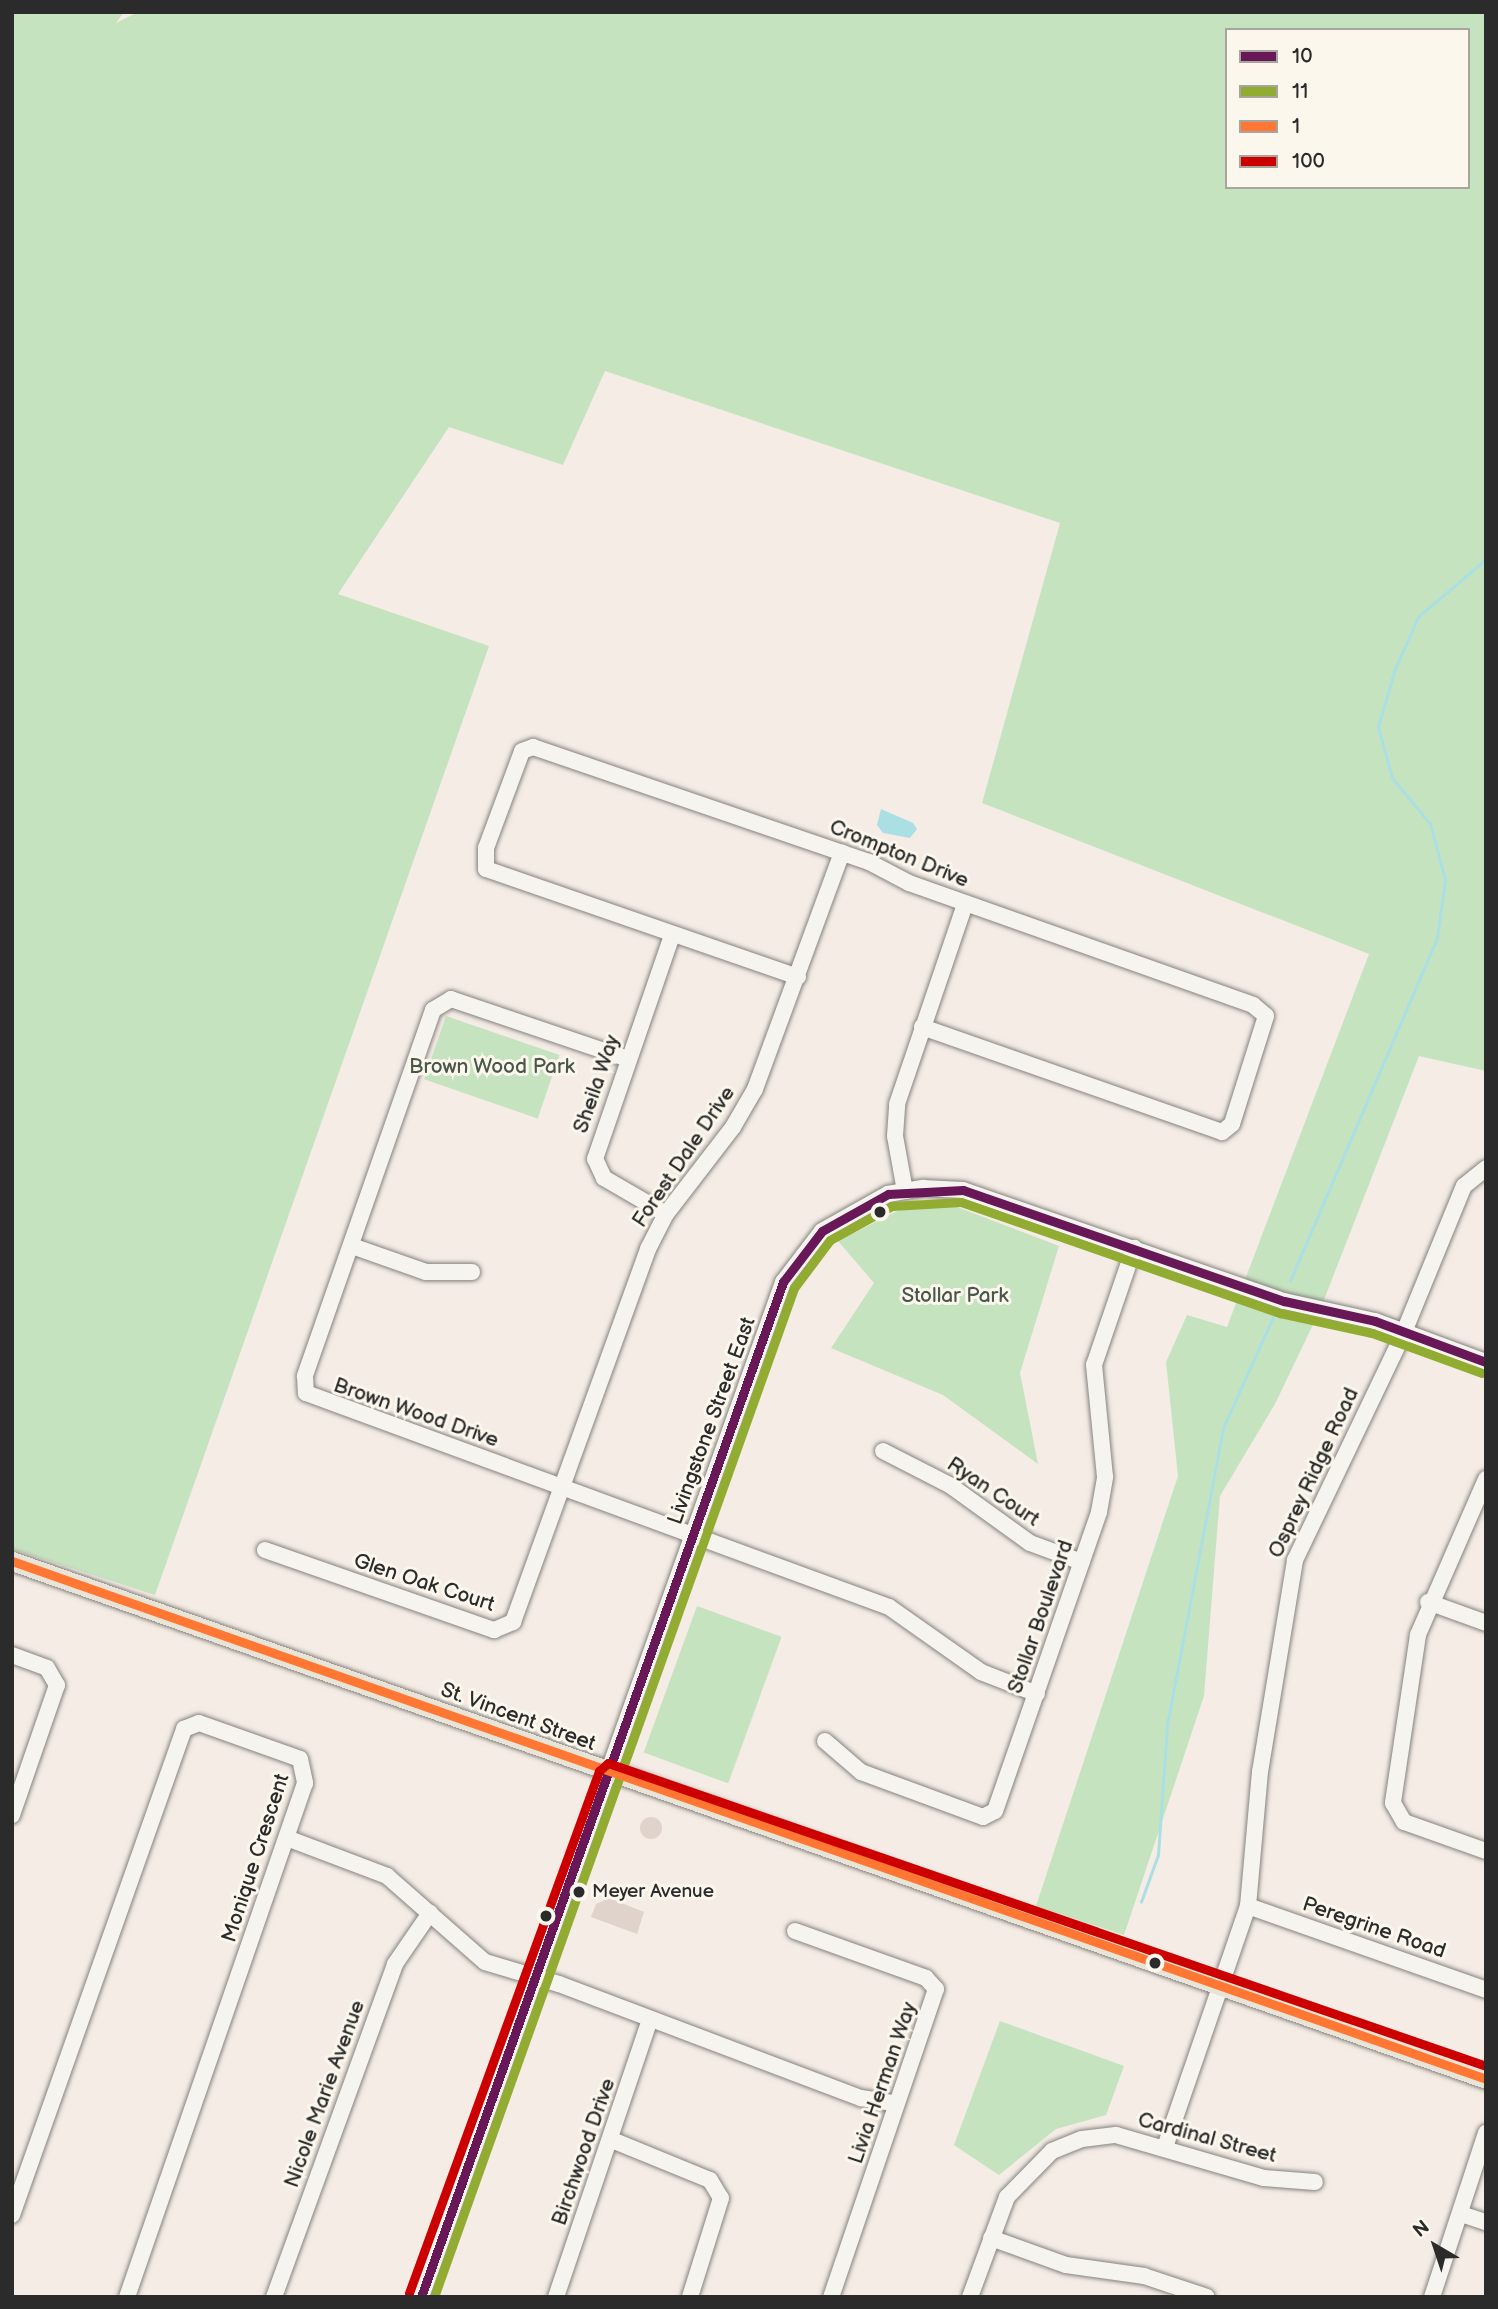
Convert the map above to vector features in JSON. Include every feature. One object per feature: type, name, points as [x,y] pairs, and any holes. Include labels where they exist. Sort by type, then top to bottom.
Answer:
[{"type":"main road","name":"St. Vincent Street","points":[[12,1561],[611,1775],[1486,2079]]},
{"type":"street","name":"Crompton Drive","points":[[798,977],[672,936],[486,869],[486,848],[522,751],[533,747],[842,853],[965,904],[1261,1009],[1265,1028],[1235,1115],[1228,1129],[1214,1131],[922,1027]]},
{"type":"street","name":"Forest Dale Drive","points":[[563,1486],[639,1270],[666,1213],[746,1105],[798,977],[842,853]]},
{"type":"street","points":[[905,1191],[894,1121],[922,1027],[965,904]]},
{"type":"street","name":"Sheila Way","points":[[666,1213],[604,1178],[596,1159],[672,936]]},
{"type":"street","name":"Brown Wood Drive","points":[[628,1059],[451,999],[440,1002],[433,1010],[305,1377],[306,1393],[694,1533],[889,1607],[981,1672],[1037,1694]]},
{"type":"street","name":"Osprey Ridge Road","points":[[1165,2147],[1248,1906],[1260,1772],[1290,1577],[1312,1518],[1404,1332],[1464,1186],[1476,1171],[1486,1168]]},
{"type":"street","name":"Livingstone Street East","points":[[421,2297],[792,1266],[836,1220],[863,1204],[905,1191],[941,1188],[979,1194],[1284,1301],[1404,1332],[1486,1362]]},
{"type":"street","points":[[352,1246],[426,1272],[472,1272]]},
{"type":"street","name":"Stollar Boulevard","points":[[825,1741],[861,1772],[983,1817],[999,1805],[1082,1562],[1105,1477],[1094,1365],[1134,1248]]},
{"type":"street","name":"Ryan Court","points":[[883,1451],[951,1486],[1030,1543],[1082,1562]]},
{"type":"street","points":[[1486,1479],[1428,1602],[1418,1635],[1393,1803],[1404,1822],[1486,1851]]},
{"type":"street","name":"Glen Oak Court","points":[[265,1550],[494,1630],[513,1622],[521,1608],[563,1486]]},
{"type":"street","points":[[1428,1602],[1486,1623]]},
{"type":"street","points":[[12,1655],[47,1668],[57,1685],[12,1815]]},
{"type":"street","name":"Monique Crescent","points":[[12,2215],[184,1729],[200,1723],[305,1764],[305,1783],[287,1838],[127,2297]]},
{"type":"street","points":[[287,1838],[387,1877],[478,1958],[536,1981],[559,1984],[861,2098],[897,2104]]},
{"type":"street","name":"Peregrine Road","points":[[1248,1906],[1486,1990]]},
{"type":"street","name":"Nicole Marie Avenue","points":[[274,2297],[400,1952],[430,1913]]},
{"type":"street","name":"Livia Herman Way","points":[[795,1931],[934,1985],[936,1996],[831,2297]]},
{"type":"street","name":"Birchwood Drive","points":[[556,2297],[612,2140],[650,2020]]},
{"type":"street","points":[[1432,2297],[1486,2133]]},
{"type":"street","name":"Cardinal Street","points":[[970,2297],[1007,2197],[1052,2151],[1082,2138],[1116,2135],[1165,2147],[1264,2178],[1315,2182]]},
{"type":"street","points":[[612,2140],[710,2180],[722,2198],[690,2297]]},
{"type":"street","points":[[1461,2214],[1486,2222]]},
{"type":"street","points":[[991,2238],[1066,2265],[1144,2276],[1207,2297]]},
{"type":"green space","points":[[12,12],[124,12],[116,23],[138,12],[1486,12],[1486,1071],[1419,1056],[1320,1310],[1275,1404],[1220,1496],[1204,1696],[1124,1935],[1036,1906],[1178,1476],[1166,1362],[1187,1315],[1227,1327],[1369,954],[982,803],[1060,523],[605,371],[563,465],[449,427],[338,594],[489,646],[155,1595],[12,1549]]},
{"type":"green space","name":"Brown Wood Park","points":[[446,1016],[559,1055],[538,1118],[424,1079]]},
{"type":"green space","name":"Stollar Park","points":[[909,1205],[957,1207],[1059,1246],[1020,1373],[1038,1464],[943,1395],[831,1348],[874,1283],[838,1241]]},
{"type":"green space","points":[[697,1606],[782,1637],[728,1783],[644,1753]]},
{"type":"green space","points":[[1000,2021],[1124,2066],[1106,2115],[1056,2129],[999,2175],[954,2145]]},
{"type":"water","points":[[881,809],[913,823],[917,829],[910,838],[883,833],[877,825]]},
{"type":"building","points":[[651,1817],[659,1820],[662,1828],[659,1836],[651,1839],[643,1836],[640,1828],[643,1820]]},
{"type":"building","points":[[609,1898],[644,1912],[637,1934],[591,1917],[596,1904]]},
{"type":"waterway","points":[[1290,1281],[1437,938],[1445,880],[1430,824],[1392,778],[1378,727],[1395,669],[1418,617],[1486,559]]},
{"type":"waterway","points":[[1141,1902],[1158,1855],[1167,1725],[1223,1428],[1278,1306]]},
{"type":"transit line","name":"10","points":[[421,2297],[783,1282],[822,1231],[888,1194],[963,1190],[1284,1301],[1375,1321],[1486,1362]]},
{"type":"transit line","name":"11","points":[[434,2297],[794,1288],[830,1240],[892,1206],[961,1202],[1280,1313],[1372,1333],[1482,1373]]},
{"type":"transit line","name":"1","points":[[12,1561],[1486,2079]]},
{"type":"transit line","name":"100","points":[[409,2293],[599,1771],[608,1763],[1486,2066]]},
{"type":"place","name":"Meyer Avenue","points":[[579,1892]]}]
